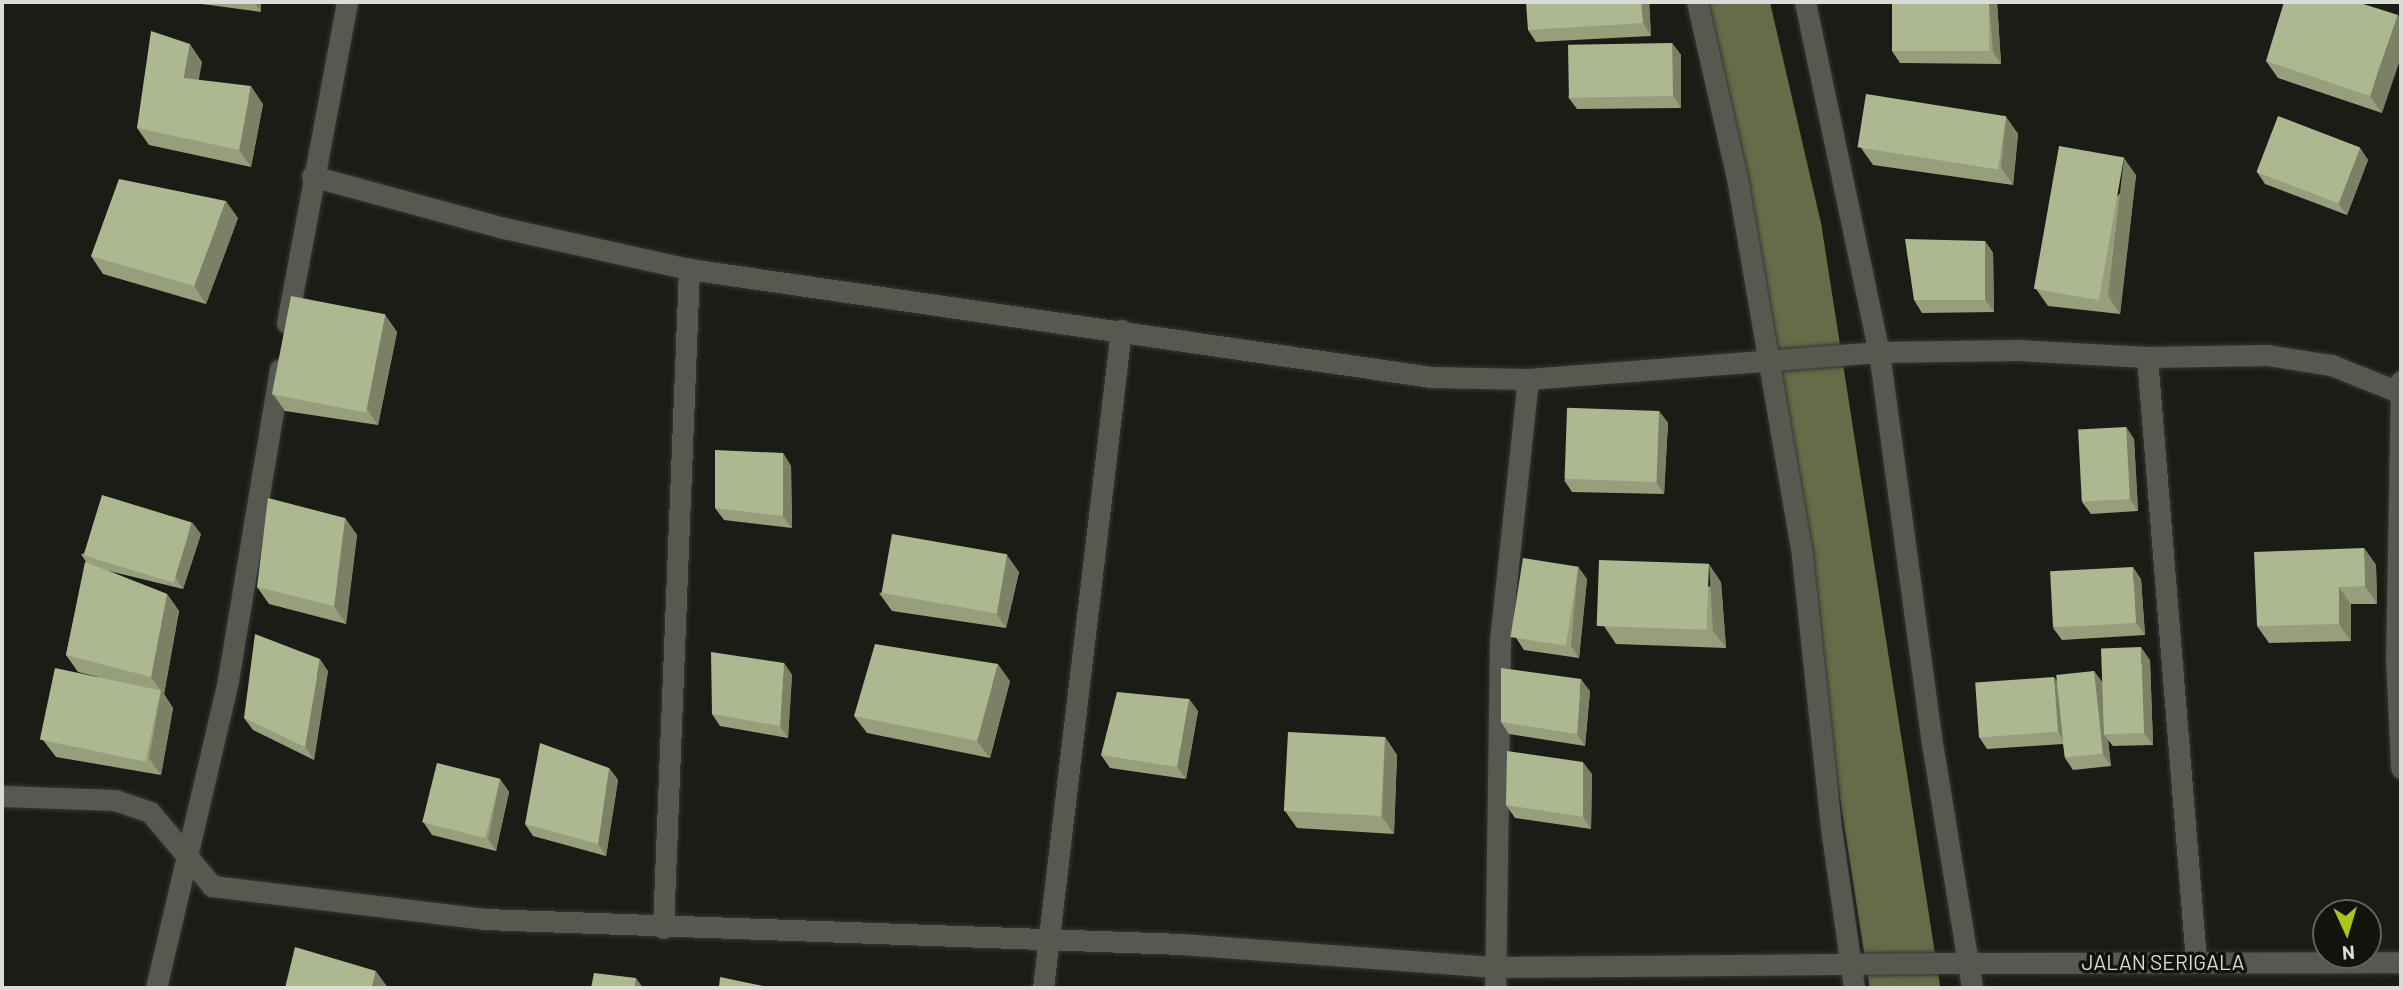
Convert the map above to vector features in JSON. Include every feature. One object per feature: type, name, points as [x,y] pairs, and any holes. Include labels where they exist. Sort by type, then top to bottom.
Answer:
[{"type":"street","points":[[156,988],[190,856],[228,680],[312,176],[347,2]]},
{"type":"street","points":[[1697,2],[1779,361],[1856,966],[1854,988]]},
{"type":"street","points":[[1805,2],[1879,352],[1939,789],[1972,988]]},
{"type":"street","points":[[312,176],[503,228],[689,269],[1430,377],[1528,379],[1879,352],[2019,350],[2147,357],[2267,355],[2331,365],[2400,387],[2396,656],[2401,768]]},
{"type":"street","points":[[663,929],[689,269]]},
{"type":"street","points":[[1042,988],[1050,939],[1121,330]]},
{"type":"street","points":[[2147,357],[2196,961]]},
{"type":"street","points":[[1495,978],[1500,641],[1528,379]]},
{"type":"street","name":"JALAN SERIGALA","points":[[2,796],[115,800],[150,811],[190,856],[212,886],[484,919],[663,929],[944,933],[1181,944],[1495,978],[1969,963],[2401,962]]},
{"type":"building","points":[[1526,2],[1641,2],[1643,23],[1528,30]]},
{"type":"building","points":[[1892,2],[1989,2],[1989,51],[1892,51]]},
{"type":"building","points":[[2284,2],[2357,2],[2398,15],[2370,96],[2266,61]]},
{"type":"building","points":[[151,31],[190,44],[184,78],[251,86],[239,150],[137,128]]},
{"type":"building","points":[[1672,43],[1673,96],[1569,98],[1568,45]]},
{"type":"building","points":[[1866,94],[2006,116],[1998,170],[1858,147]]},
{"type":"building","points":[[2278,116],[2360,148],[2339,204],[2256,172]]},
{"type":"building","points":[[2059,146],[2124,157],[2099,300],[2034,289]]},
{"type":"building","points":[[119,179],[226,201],[194,286],[91,256]]},
{"type":"building","points":[[1905,239],[1985,241],[1985,300],[1914,300]]},
{"type":"building","points":[[291,296],[385,314],[366,412],[272,394]]},
{"type":"building","points":[[1567,408],[1659,411],[1657,482],[1565,479]]},
{"type":"building","points":[[2126,427],[2130,499],[2082,501],[2078,430]]},
{"type":"building","points":[[715,450],[783,453],[783,516],[715,508]]},
{"type":"building","points":[[102,495],[192,522],[173,583],[84,555]]},
{"type":"building","points":[[268,498],[345,518],[334,606],[257,587]]},
{"type":"building","points":[[892,534],[1007,554],[997,613],[882,593]]},
{"type":"building","points":[[2364,548],[2365,586],[2339,587],[2339,624],[2257,626],[2254,552]]},
{"type":"building","points":[[1523,558],[1578,567],[1566,646],[1510,637]]},
{"type":"building","points":[[1599,560],[1709,564],[1707,630],[1597,626]]},
{"type":"building","points":[[85,562],[167,594],[151,677],[66,655]]},
{"type":"building","points":[[2133,567],[2136,623],[2053,627],[2050,571]]},
{"type":"building","points":[[255,634],[320,659],[305,747],[244,718]]},
{"type":"building","points":[[875,644],[998,664],[977,741],[854,716]]},
{"type":"building","points":[[2141,647],[2144,733],[2104,734],[2101,648]]},
{"type":"building","points":[[711,652],[784,663],[780,726],[712,714]]},
{"type":"building","points":[[55,668],[161,690],[145,762],[40,739]]},
{"type":"building","points":[[1501,668],[1581,679],[1577,734],[1501,722]]},
{"type":"building","points":[[2094,671],[2103,754],[2065,758],[2056,675]]},
{"type":"building","points":[[2054,677],[2058,732],[1979,737],[1975,683]]},
{"type":"building","points":[[1117,692],[1189,699],[1177,767],[1101,755]]},
{"type":"building","points":[[1288,732],[1385,737],[1381,816],[1284,811]]},
{"type":"building","points":[[540,743],[609,768],[598,844],[525,824]]},
{"type":"building","points":[[1507,751],[1583,762],[1583,817],[1506,805]]},
{"type":"building","points":[[437,763],[500,779],[485,838],[422,822]]},
{"type":"building","points":[[295,947],[376,971],[372,988],[285,988]]},
{"type":"building","points":[[594,973],[636,978],[635,988],[591,988]]},
{"type":"building","points":[[720,977],[773,988],[719,988]]},
{"type":"waterway","points":[[1734,2],[1787,232],[1905,988]]}]
